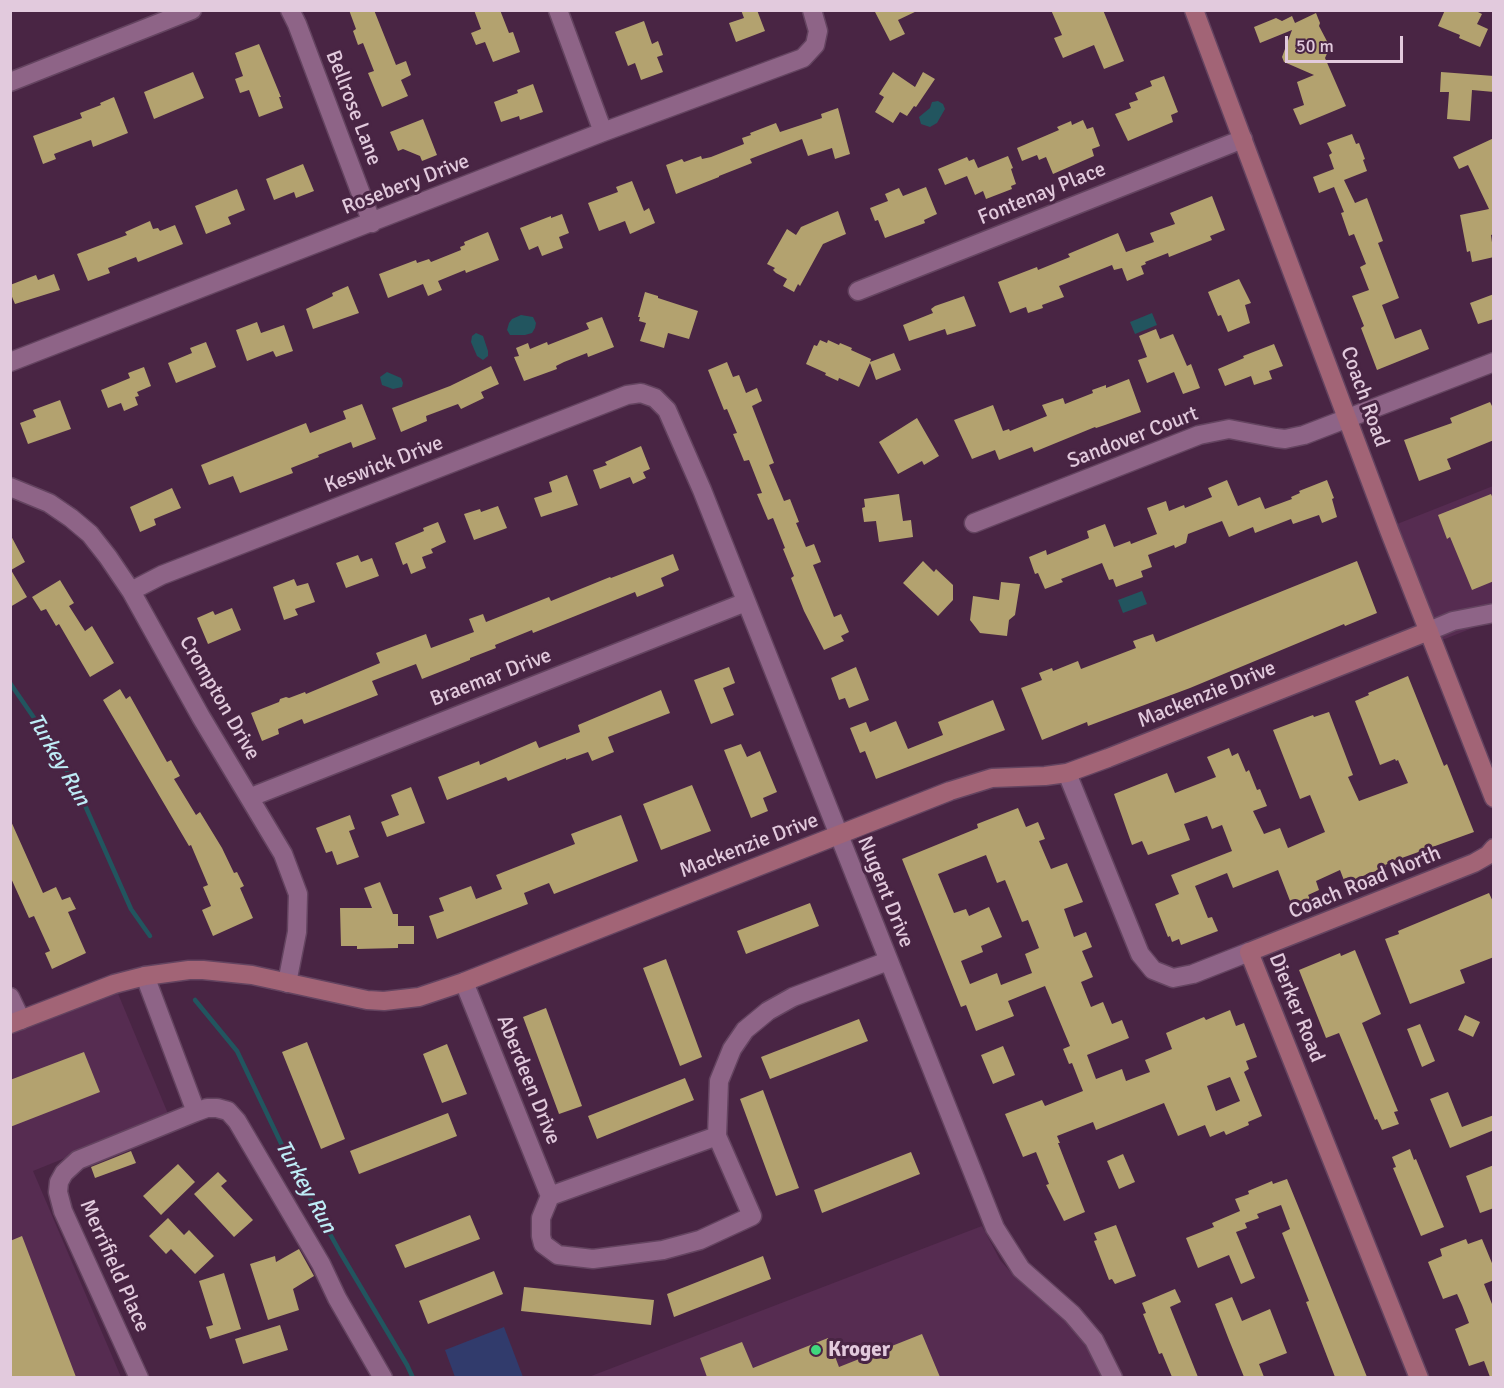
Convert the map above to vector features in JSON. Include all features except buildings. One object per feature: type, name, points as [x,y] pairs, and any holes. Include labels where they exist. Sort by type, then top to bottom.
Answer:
[{"type":"street","points":[[10,82],[192,10]]},
{"type":"street","name":"Bellrose Lane","points":[[290,10],[372,223]]},
{"type":"street","points":[[558,10],[603,132]]},
{"type":"street","name":"Rosebery Drive","points":[[10,362],[603,132],[802,58],[815,45],[818,31],[812,10]]},
{"type":"street","name":"Coach Road","points":[[1194,10],[1347,418],[1494,798]]},
{"type":"street","name":"Fontenay Place","points":[[858,291],[1243,139]]},
{"type":"street","name":"Sandover Court","points":[[974,524],[1199,435],[1229,429],[1285,439],[1304,435],[1494,362]]},
{"type":"street","name":"Keswick Drive","points":[[131,591],[162,575],[627,394],[641,393],[655,398]]},
{"type":"street","name":"Nugent Drive","points":[[655,398],[667,410],[675,425],[995,1228],[1021,1269],[1072,1314],[1094,1340],[1113,1377]]},
{"type":"street","name":"Crompton Drive","points":[[10,487],[49,503],[90,534],[131,591],[201,717],[251,797],[283,854],[298,894],[297,932],[288,983]]},
{"type":"street","name":"Braemar Drive","points":[[251,797],[746,602]]},
{"type":"street","name":"Mackenzie Drive","points":[[16,1022],[114,984],[145,976],[203,970],[252,975],[367,1000],[384,1001],[419,997],[464,982],[970,784],[992,778],[1066,773],[1453,621],[1494,613]]},
{"type":"street","name":"Dierker Road","points":[[1066,773],[1140,954],[1153,970],[1173,978],[1193,974],[1249,952],[1419,1377]]},
{"type":"street","name":"Coach Road North","points":[[1249,952],[1474,863],[1488,855],[1494,848]]},
{"type":"street","points":[[717,1136],[550,1196],[541,1218],[543,1244],[558,1255],[593,1259],[663,1250],[700,1240],[752,1216],[717,1136],[719,1081],[732,1049],[745,1030],[768,1011],[793,997],[888,961]]},
{"type":"street","points":[[145,976],[196,1112]]},
{"type":"street","name":"Aberdeen Drive","points":[[464,982],[550,1196]]},
{"type":"street","points":[[10,997],[16,1022]]},
{"type":"street","name":"Merrifield Place","points":[[139,1377],[63,1211],[58,1192],[59,1182],[64,1173],[78,1160],[207,1108],[228,1111],[237,1121],[321,1264],[337,1298],[383,1377]]},
{"type":"shaded area","points":[[938,101],[945,109],[937,123],[930,127],[921,124],[919,117],[930,108],[932,102]]},
{"type":"shaded area","points":[[1152,313],[1157,325],[1135,334],[1130,322]]},
{"type":"shaded area","points":[[521,315],[533,317],[536,323],[535,328],[532,333],[525,335],[510,335],[507,330],[509,323]]},
{"type":"shaded area","points":[[476,333],[483,336],[488,351],[488,356],[483,360],[477,356],[471,342],[472,336]]},
{"type":"shaded area","points":[[387,372],[401,378],[402,387],[393,389],[382,385],[380,377]]},
{"type":"shaded area","points":[[1493,486],[1493,620],[1432,644],[1387,528]]},
{"type":"shaded area","points":[[1142,591],[1147,604],[1123,613],[1118,600]]},
{"type":"shaded area","points":[[114,984],[169,1116],[33,1171],[121,1377],[11,1378],[11,1024]]},
{"type":"shaded area","points":[[982,1226],[1000,1260],[1015,1277],[1073,1328],[1090,1352],[1102,1377],[586,1378]]},
{"type":"shaded area","points":[[504,1327],[523,1377],[455,1377],[445,1350]]},
{"type":"waterway","name":"Turkey Run","points":[[10,683],[52,744],[80,794],[131,909],[150,936]]},
{"type":"waterway","name":"Turkey Run","points":[[195,1000],[237,1051],[289,1160],[413,1378]]},
{"type":"place","name":"Kroger","points":[[816,1350]]}]
